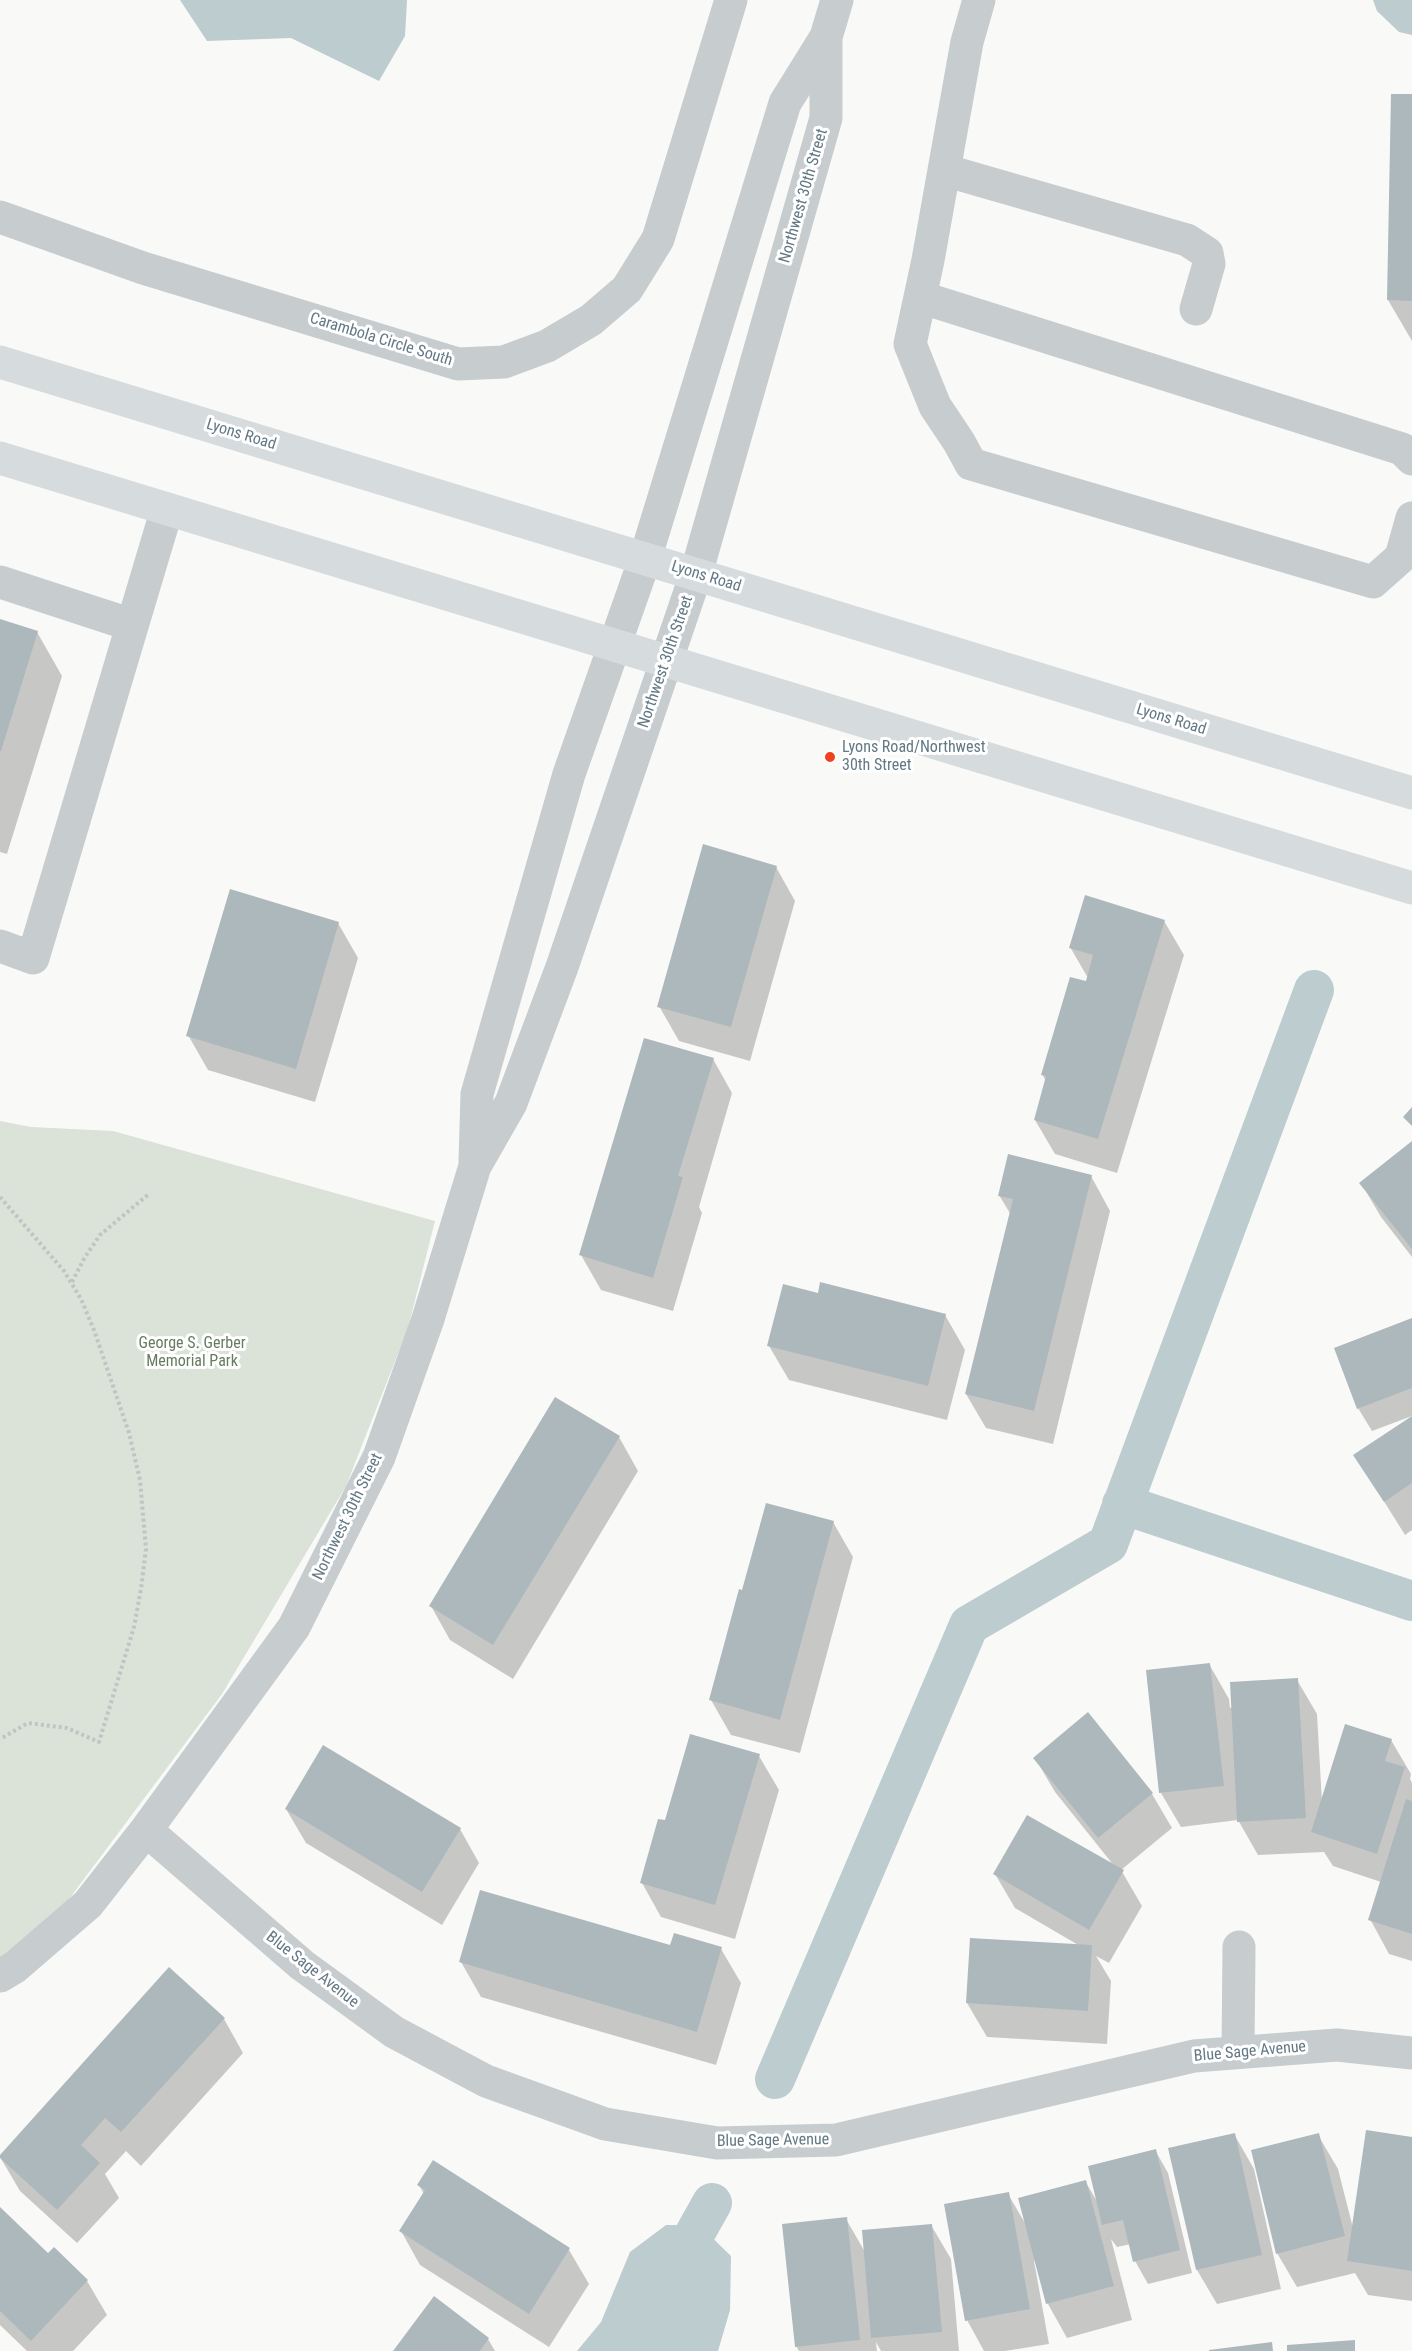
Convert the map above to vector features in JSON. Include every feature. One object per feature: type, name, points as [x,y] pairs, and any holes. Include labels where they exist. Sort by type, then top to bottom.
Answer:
[{"type":"main road","name":"Lyons Road","points":[[0,362],[1412,793]]},
{"type":"main road","points":[[0,458],[1412,888]]},
{"type":"street","name":"Carambola Circle South","points":[[0,217],[143,268],[458,364],[504,362],[547,346],[591,320],[627,289],[658,239],[731,0]]},
{"type":"street","name":"Northwest 30th Street","points":[[475,1167],[477,1094],[569,774],[645,559],[785,103],[826,37],[837,0]]},
{"type":"street","points":[[979,0],[967,42],[910,344],[935,406],[959,441],[971,464],[1373,582],[1401,556],[1412,518]]},
{"type":"street","name":"Northwest 30th Street","points":[[0,1976],[15,1967],[88,1904],[146,1830],[294,1627],[379,1457],[428,1319],[475,1167],[511,1103],[543,1019],[696,574],[826,118],[826,37]]},
{"type":"street","points":[[944,170],[1187,240],[1207,253],[1209,264],[1196,309]]},
{"type":"street","points":[[920,297],[1402,449],[1412,459]]},
{"type":"street","points":[[0,946],[33,958],[166,509]]},
{"type":"street","points":[[0,582],[132,625]]},
{"type":"street","name":"Blue Sage Avenue","points":[[146,1830],[302,1965],[394,2032],[486,2081],[605,2124],[717,2144],[836,2140],[1194,2056],[1337,2045],[1412,2053]]},
{"type":"street","points":[[1239,1947],[1239,2052]]},
{"type":"path","points":[[71,1283],[99,1235],[150,1193]]},
{"type":"path","points":[[0,1197],[64,1271],[90,1319],[110,1372],[135,1456],[145,1519],[146,1549],[134,1627],[99,1742],[67,1728],[28,1723],[0,1738]]},
{"type":"green space","name":"George S. Gerber Memorial Park","points":[[0,1121],[31,1127],[113,1131],[435,1221],[408,1328],[346,1486],[222,1694],[25,1958],[0,1967]]},
{"type":"shaded area","points":[[180,0],[407,0],[405,36],[379,81],[291,38],[207,41]]},
{"type":"shaded area","points":[[1373,0],[1412,0],[1412,35],[1399,32],[1377,11]]},
{"type":"shaded area","points":[[666,2225],[699,2225],[731,2256],[730,2310],[718,2351],[577,2351],[601,2322],[630,2252]]},
{"type":"building","points":[[1391,94],[1412,94],[1412,301],[1387,300]]},
{"type":"building","points":[[0,619],[38,631],[1,751],[0,751]]},
{"type":"building","points":[[703,844],[777,866],[731,1027],[657,1007]]},
{"type":"building","points":[[230,889],[339,922],[296,1069],[186,1036]]},
{"type":"building","points":[[1085,895],[1165,920],[1098,1139],[1034,1120],[1046,1076],[1041,1075],[1070,977],[1086,981],[1093,955],[1069,948]]},
{"type":"building","points":[[644,1038],[714,1058],[678,1176],[683,1177],[653,1278],[579,1255]]},
{"type":"building","points":[[1412,1107],[1412,1126],[1403,1117]]},
{"type":"building","points":[[1412,1141],[1412,1249],[1359,1183]]},
{"type":"building","points":[[1008,1154],[1092,1175],[1034,1411],[965,1394],[1013,1199],[998,1196]]},
{"type":"building","points":[[820,1282],[946,1314],[928,1386],[767,1346],[783,1284],[818,1293]]},
{"type":"building","points":[[1412,1318],[1412,1388],[1357,1409],[1334,1348]]},
{"type":"building","points":[[555,1397],[620,1436],[493,1645],[429,1606]]},
{"type":"building","points":[[1412,1416],[1412,1483],[1384,1502],[1353,1455]]},
{"type":"building","points":[[766,1503],[834,1521],[780,1720],[709,1700],[739,1589],[742,1590]]},
{"type":"building","points":[[1210,1663],[1224,1786],[1159,1793],[1146,1670]]},
{"type":"building","points":[[1298,1678],[1306,1818],[1237,1822],[1230,1682]]},
{"type":"building","points":[[1088,1712],[1153,1793],[1098,1838],[1033,1758]]},
{"type":"building","points":[[1345,1724],[1392,1739],[1385,1761],[1405,1767],[1377,1854],[1311,1832]]},
{"type":"building","points":[[690,1734],[760,1754],[715,1905],[640,1883],[658,1819],[665,1820]]},
{"type":"building","points":[[323,1745],[461,1828],[422,1892],[285,1809]]},
{"type":"building","points":[[1406,1799],[1412,1801],[1412,1934],[1368,1920]]},
{"type":"building","points":[[1027,1815],[1124,1870],[1089,1930],[993,1874]]},
{"type":"building","points":[[480,1890],[670,1945],[674,1933],[722,1947],[697,2032],[459,1962]]},
{"type":"building","points":[[970,1938],[1092,1945],[1088,2011],[966,2003]]},
{"type":"building","points":[[169,1967],[225,2018],[121,2132],[105,2118],[81,2145],[100,2163],[57,2210],[0,2158],[0,2155]]},
{"type":"building","points":[[1366,2130],[1412,2137],[1412,2271],[1347,2261]]},
{"type":"building","points":[[1235,2133],[1262,2255],[1196,2270],[1168,2148]]},
{"type":"building","points":[[1319,2133],[1345,2236],[1276,2254],[1251,2150]]},
{"type":"building","points":[[1156,2149],[1180,2250],[1133,2262],[1123,2220],[1102,2225],[1088,2166]]},
{"type":"building","points":[[433,2160],[570,2248],[529,2314],[399,2231],[425,2190],[417,2185]]},
{"type":"building","points":[[1086,2180],[1114,2286],[1046,2304],[1018,2198]]},
{"type":"building","points":[[1009,2192],[1030,2309],[965,2321],[944,2204]]},
{"type":"building","points":[[0,2207],[48,2253],[54,2247],[88,2280],[31,2341],[0,2311]]},
{"type":"building","points":[[847,2217],[860,2340],[795,2347],[782,2224]]},
{"type":"building","points":[[932,2224],[942,2332],[871,2338],[862,2230]]},
{"type":"building","points":[[434,2296],[489,2338],[480,2351],[393,2351]]},
{"type":"building","points":[[1355,2340],[1355,2351],[1287,2351],[1287,2345]]},
{"type":"building","points":[[1272,2342],[1273,2351],[1209,2351],[1209,2350]]},
{"type":"waterway","points":[[775,2079],[969,1625],[1108,1544],[1314,990]]},
{"type":"waterway","points":[[1122,1504],[1412,1601]]},
{"type":"waterway","points":[[629,2351],[712,2203]]},
{"type":"place","name":"Lyons Road/Northwest 30th Street","points":[[830,757]]}]
